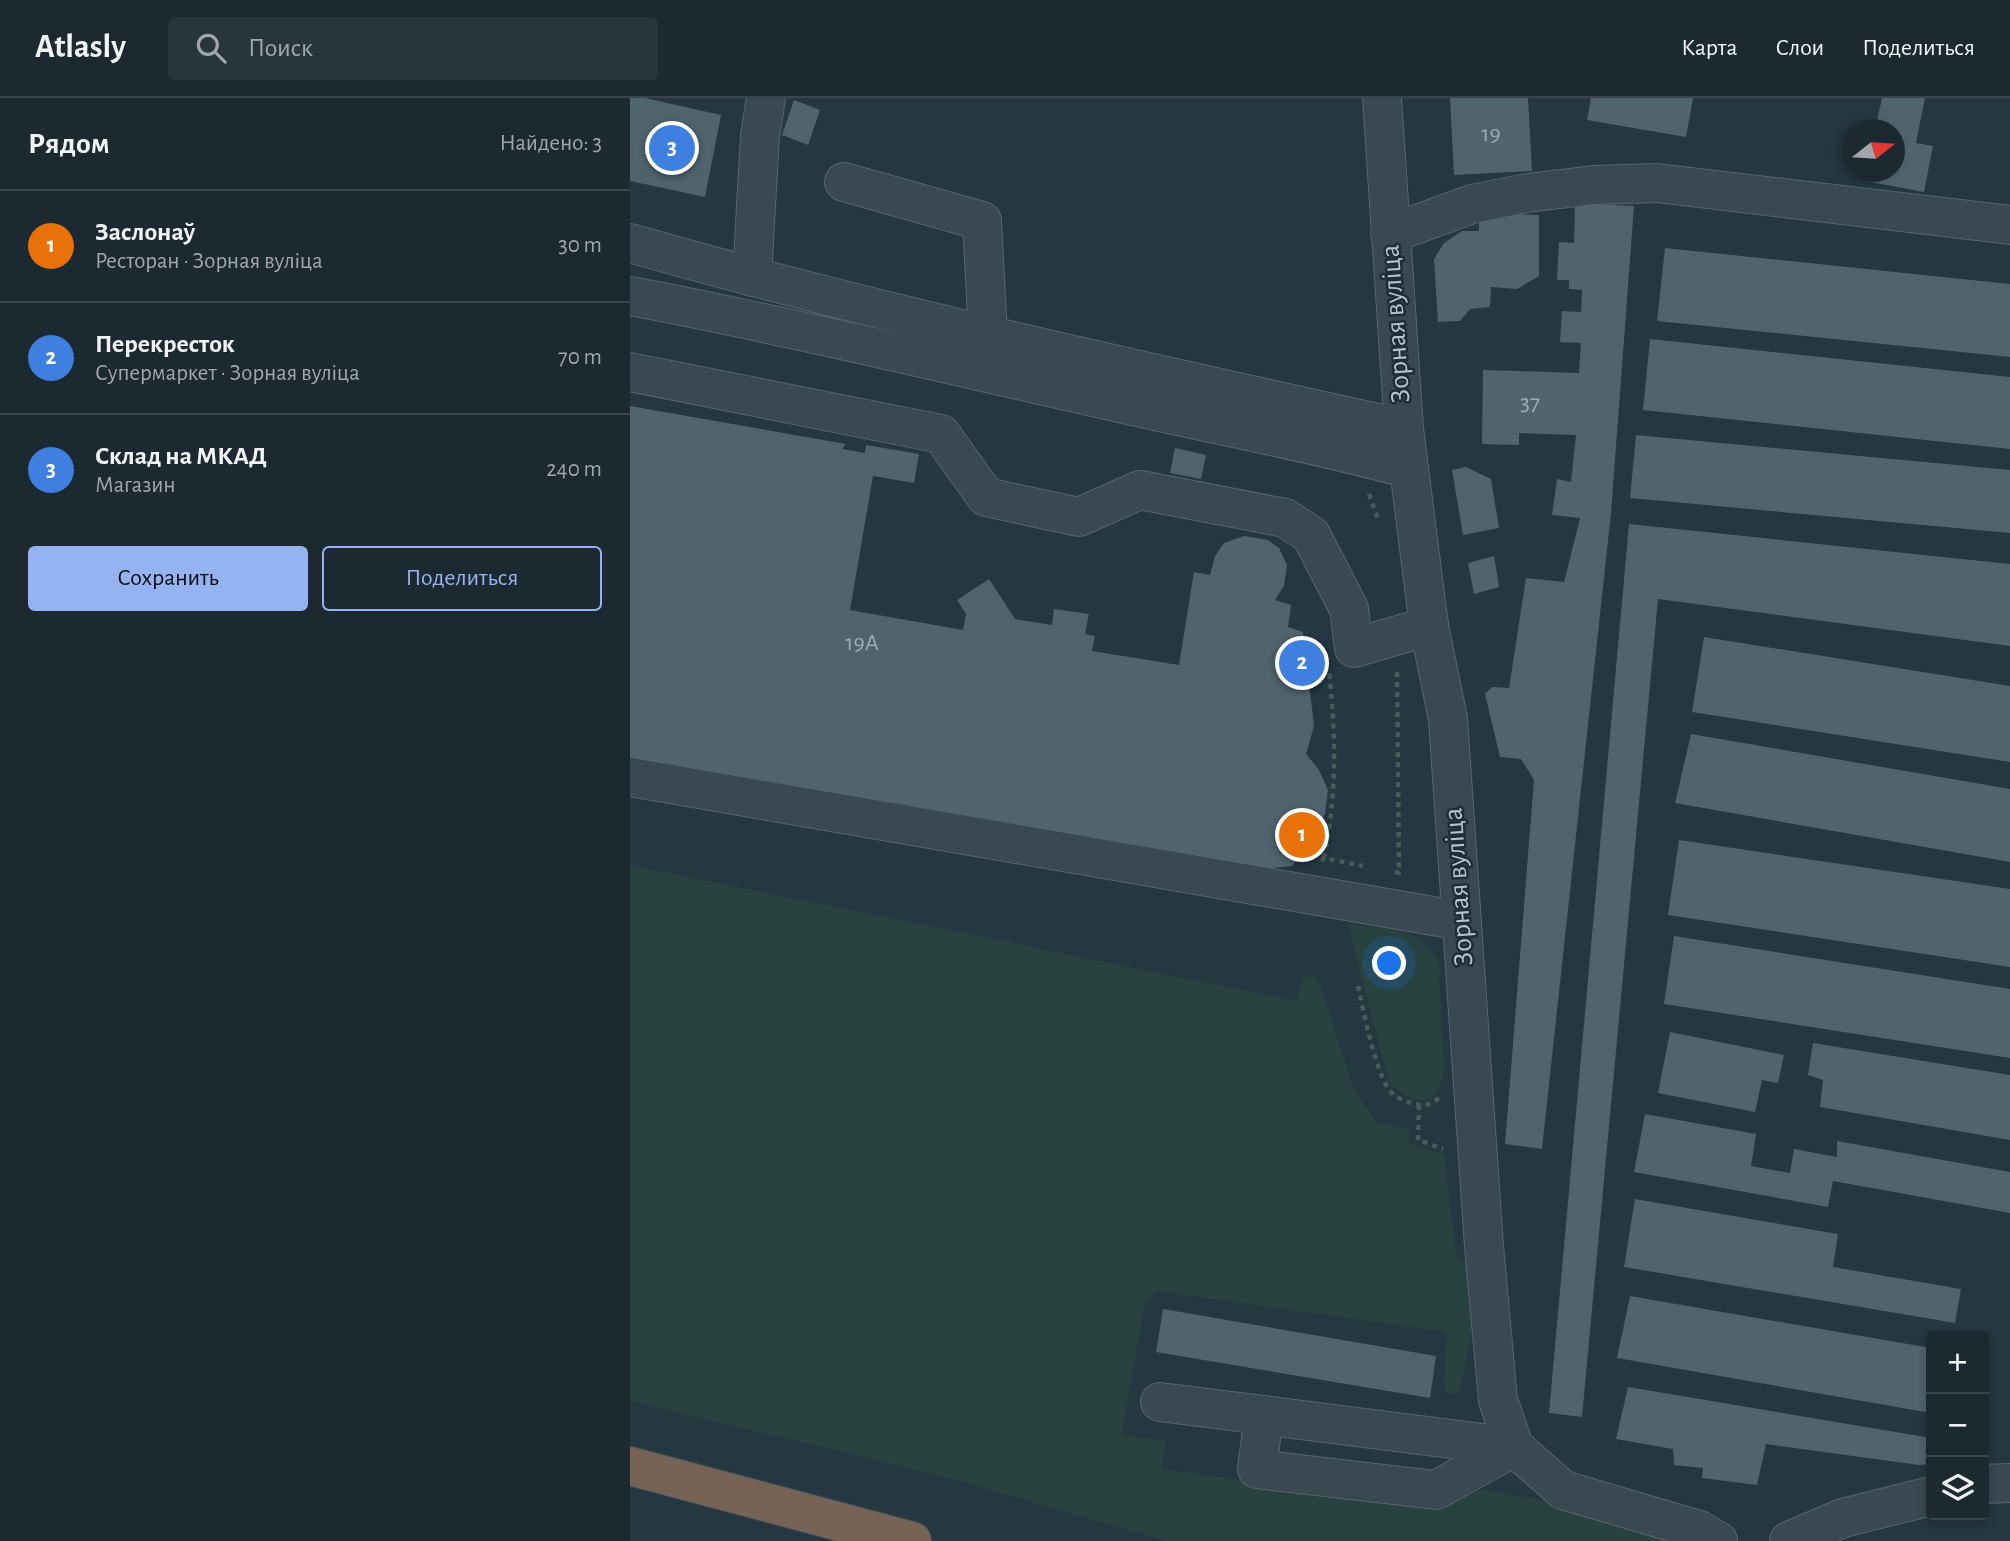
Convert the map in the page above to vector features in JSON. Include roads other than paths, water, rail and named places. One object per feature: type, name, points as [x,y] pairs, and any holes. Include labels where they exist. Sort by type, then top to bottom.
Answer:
[{"type":"highway","points":[[630,1466],[912,1541]]},
{"type":"street","points":[[751,277],[760,136],[766,98]]},
{"type":"street","name":"Зорная вуліца","points":[[1382,98],[1409,469],[1413,630],[1448,719],[1484,1245],[1498,1400],[1514,1447],[1563,1490],[1699,1530],[1718,1541]]},
{"type":"street","points":[[844,182],[982,220],[988,335]]},
{"type":"street","points":[[1390,234],[1472,204],[1527,193],[1594,185],[1644,183],[2010,225]]},
{"type":"street","points":[[630,243],[751,277],[988,335],[1404,429]]},
{"type":"street","points":[[630,296],[727,314],[1127,405],[1333,447],[1409,469]]},
{"type":"street","points":[[630,372],[941,434],[986,497],[1079,517],[1140,490],[1285,517],[1311,535],[1349,609],[1354,648],[1413,630]]},
{"type":"street","points":[[630,777],[1462,922]]},
{"type":"street","points":[[1160,1402],[1514,1447]]},
{"type":"street","points":[[1264,1415],[1257,1469],[1436,1490],[1514,1447]]},
{"type":"street","points":[[1989,1484],[2010,1483]]},
{"type":"street","points":[[1789,1541],[1843,1518],[1926,1497]]},
{"type":"place","name":"Склад на МКАД","points":[[672,148]]},
{"type":"place","name":"Перекресток","points":[[1302,663]]},
{"type":"place","name":"Заслонаў","points":[[1302,835]]}]
